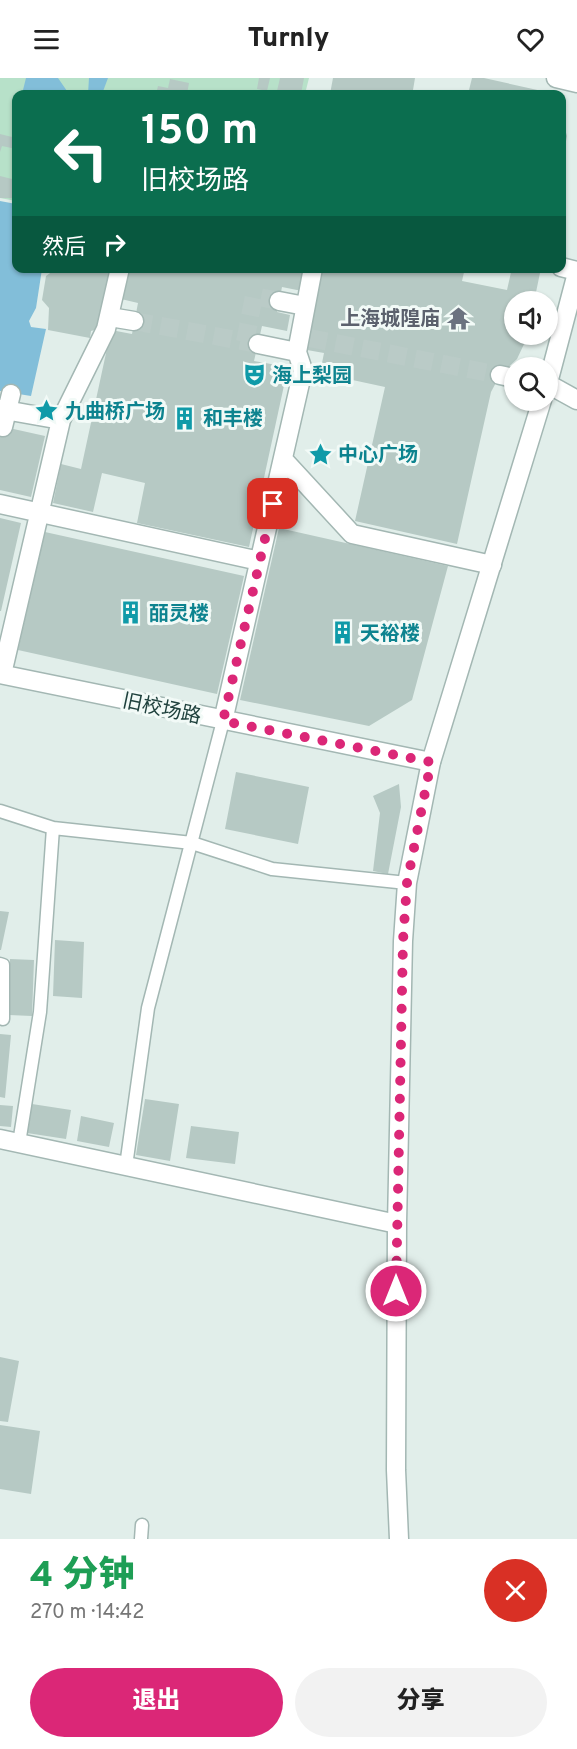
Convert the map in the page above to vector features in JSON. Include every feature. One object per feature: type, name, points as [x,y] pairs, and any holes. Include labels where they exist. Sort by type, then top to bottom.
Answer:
[{"type":"street","points":[[556,78],[577,82]]},
{"type":"street","points":[[555,357],[577,272]]},
{"type":"street","points":[[1,674],[61,420],[110,317],[119,273]]},
{"type":"street","points":[[223,721],[303,370],[302,342],[305,306],[312,273]]},
{"type":"street","points":[[279,301],[305,306]]},
{"type":"street","points":[[110,317],[134,321]]},
{"type":"street","points":[[258,344],[302,342]]},
{"type":"street","points":[[558,390],[577,400]]},
{"type":"street","points":[[5,410],[61,420]]},
{"type":"street","points":[[399,1539],[396,1470],[397,1224],[403,941],[407,883],[431,762],[539,411]]},
{"type":"street","points":[[283,459],[352,534],[492,565]]},
{"type":"street","points":[[0,504],[259,561]]},
{"type":"street","name":"旧校场路","points":[[1,674],[431,762]]},
{"type":"street","points":[[0,1139],[397,1224]]},
{"type":"lane","points":[[126,1166],[148,1008],[223,721]]},
{"type":"lane","points":[[0,811],[53,828],[192,843],[272,869],[407,883]]},
{"type":"lane","points":[[19,1143],[40,1012],[53,828]]},
{"type":"lane","points":[[0,964],[3,965],[3,1019]]},
{"type":"lane","points":[[141,1539],[142,1525]]},
{"type":"green space","points":[[0,78],[309,78],[306,90],[12,90],[12,200],[0,198]]},
{"type":"water","points":[[26,78],[58,78],[66,90],[23,90]]},
{"type":"water","points":[[89,78],[108,78],[104,90],[88,90]]},
{"type":"water","points":[[0,201],[12,203],[12,273],[41,273],[36,308],[29,321],[31,327],[46,329],[31,396],[0,391]]},
{"type":"building","points":[[259,78],[270,78],[267,90],[257,89]]},
{"type":"building","points":[[280,78],[304,78],[302,90],[277,90]]},
{"type":"building","points":[[333,78],[415,78],[413,90],[331,90]]},
{"type":"building","points":[[472,78],[484,78],[538,90],[469,90]]},
{"type":"building","points":[[170,79],[189,83],[188,90],[157,90],[158,86],[168,88]]},
{"type":"building","points":[[0,134],[12,137],[12,148],[2,146],[0,152]]},
{"type":"building","points":[[0,176],[12,179],[12,198],[0,198]]},
{"type":"building","points":[[50,273],[110,273],[98,329],[91,331],[90,338],[48,330],[49,308],[42,300],[46,276]]},
{"type":"building","name":"和丰楼","points":[[126,273],[305,273],[302,291],[282,287],[277,312],[290,315],[287,331],[262,326],[254,361],[288,367],[249,547],[137,523],[145,483],[102,473],[93,512],[53,503],[61,464],[81,469],[111,330],[132,334],[138,303],[121,299]]},
{"type":"building","points":[[322,273],[464,273],[462,281],[507,290],[511,273],[540,273],[536,291],[504,291],[504,345],[524,345],[518,357],[504,357],[504,371],[491,392],[457,544],[355,521],[385,387],[320,373],[324,353],[307,350]]},
{"type":"building","points":[[0,426],[45,436],[31,497],[0,490]]},
{"type":"building","points":[[0,518],[21,523],[1,611],[0,611]]},
{"type":"building","name":"天裕楼","points":[[279,528],[448,566],[412,700],[369,726],[240,700]]},
{"type":"building","name":"皕灵楼","points":[[45,532],[244,576],[217,694],[18,650]]},
{"type":"building","points":[[236,772],[309,787],[298,844],[225,829]]},
{"type":"building","points":[[399,784],[401,807],[388,874],[373,871],[380,813],[373,796]]},
{"type":"building","points":[[0,911],[9,912],[1,950],[0,950]]},
{"type":"building","points":[[55,940],[84,942],[82,998],[53,996]]},
{"type":"building","points":[[10,959],[34,960],[32,1016],[9,1015]]},
{"type":"building","points":[[0,1034],[11,1035],[5,1098],[0,1097]]},
{"type":"building","points":[[145,1099],[179,1104],[170,1161],[136,1155]]},
{"type":"building","points":[[32,1104],[71,1110],[66,1139],[27,1133]]},
{"type":"building","points":[[0,1105],[13,1106],[11,1127],[0,1126]]},
{"type":"building","points":[[81,1116],[114,1123],[109,1147],[77,1141]]},
{"type":"building","points":[[191,1126],[239,1132],[235,1164],[186,1158]]},
{"type":"building","points":[[0,1357],[19,1361],[8,1422],[0,1421]]},
{"type":"building","points":[[0,1425],[40,1431],[31,1494],[0,1489]]},
{"type":"tunnel","points":[[245,342],[254,296],[279,301]]},
{"type":"tunnel","points":[[134,321],[258,344]]},
{"type":"tunnel","points":[[309,338],[500,375]]},
{"type":"place","name":"上海城隍庙","points":[[458,318]]},
{"type":"place","name":"海上梨园","points":[[254,375]]},
{"type":"place","name":"九曲桥广场","points":[[47,411]]},
{"type":"place","name":"和丰楼","points":[[185,418]]},
{"type":"place","name":"中心广场","points":[[320,454]]},
{"type":"place","name":"皕灵楼","points":[[131,613]]},
{"type":"place","name":"天裕楼","points":[[342,633]]},
{"type":"route","points":[[273,504],[223,721],[431,762],[407,883],[403,941],[396,1291]]}]
